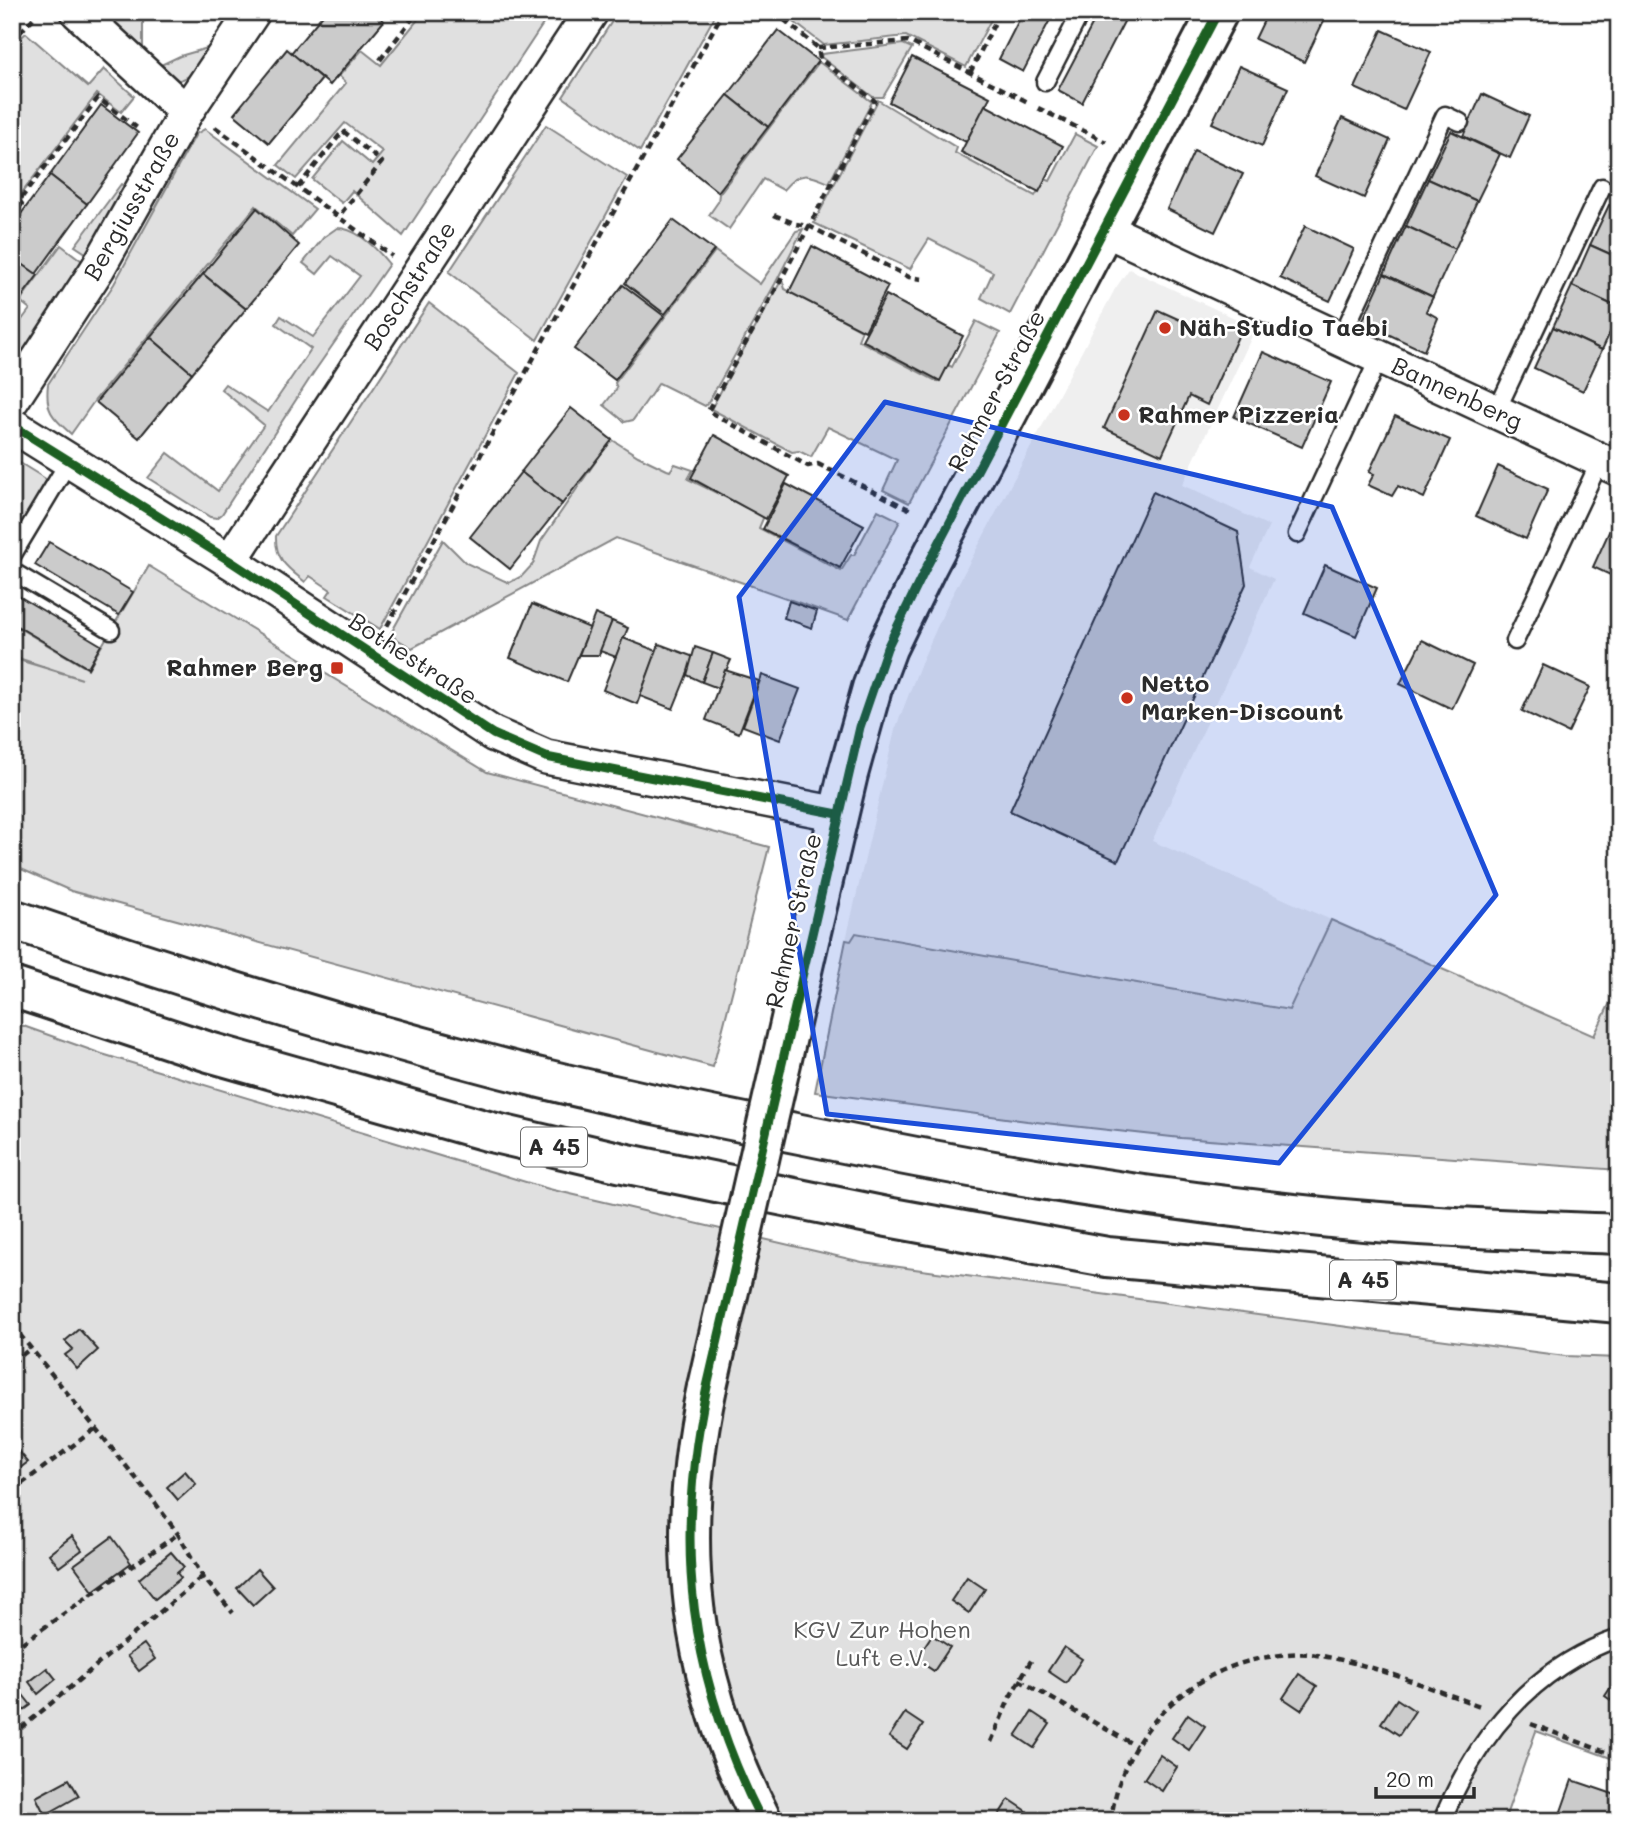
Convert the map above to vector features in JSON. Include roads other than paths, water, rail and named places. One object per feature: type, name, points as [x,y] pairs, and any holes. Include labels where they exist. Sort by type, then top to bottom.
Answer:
[{"type":"main road","name":"Rahmer Straße","points":[[762,1821],[744,1784],[714,1707],[696,1630],[690,1561],[690,1490],[707,1387],[859,727],[887,648],[950,522],[1219,12]]},
{"type":"main road","points":[[12,919],[268,1003],[486,1065],[661,1106],[908,1156],[1119,1191],[1326,1217],[1619,1234]]},
{"type":"main road","name":"A 45","points":[[12,987],[209,1052],[491,1132],[623,1163],[887,1217],[1107,1258],[1619,1303]]},
{"type":"street","points":[[78,12],[187,110]]},
{"type":"street","name":"Bergiusstraße","points":[[12,400],[98,268],[187,110],[253,12]]},
{"type":"street","name":"Boschstraße","points":[[230,561],[591,12]]},
{"type":"street","name":"Bannenberg","points":[[1104,229],[1609,465]]},
{"type":"street","name":"Bothestraße","points":[[12,425],[230,561],[493,734],[546,757],[838,814]]},
{"type":"lane","points":[[1045,82],[1081,12]]},
{"type":"lane","points":[[1340,340],[1445,116],[1460,121]]},
{"type":"lane","points":[[1496,412],[1602,187]]},
{"type":"lane","points":[[1297,534],[1379,358]]},
{"type":"lane","points":[[12,556],[69,461]]},
{"type":"lane","points":[[1515,641],[1609,465]]},
{"type":"lane","points":[[12,571],[111,630]]},
{"type":"lane","points":[[1442,1821],[1471,1759],[1504,1714],[1547,1677],[1597,1646],[1619,1638]]},
{"type":"place","name":"Näh-Studio Taebi","points":[[1165,328]]},
{"type":"place","name":"Rahmer Pizzeria","points":[[1124,415]]},
{"type":"place","name":"Rahmer Berg","points":[[337,668]]},
{"type":"place","name":"Netto Marken-Discount","points":[[1127,698]]},
{"type":"park label","name":"KGV Zur Hohen Luft e.V.","points":[[882,1644]]}]
